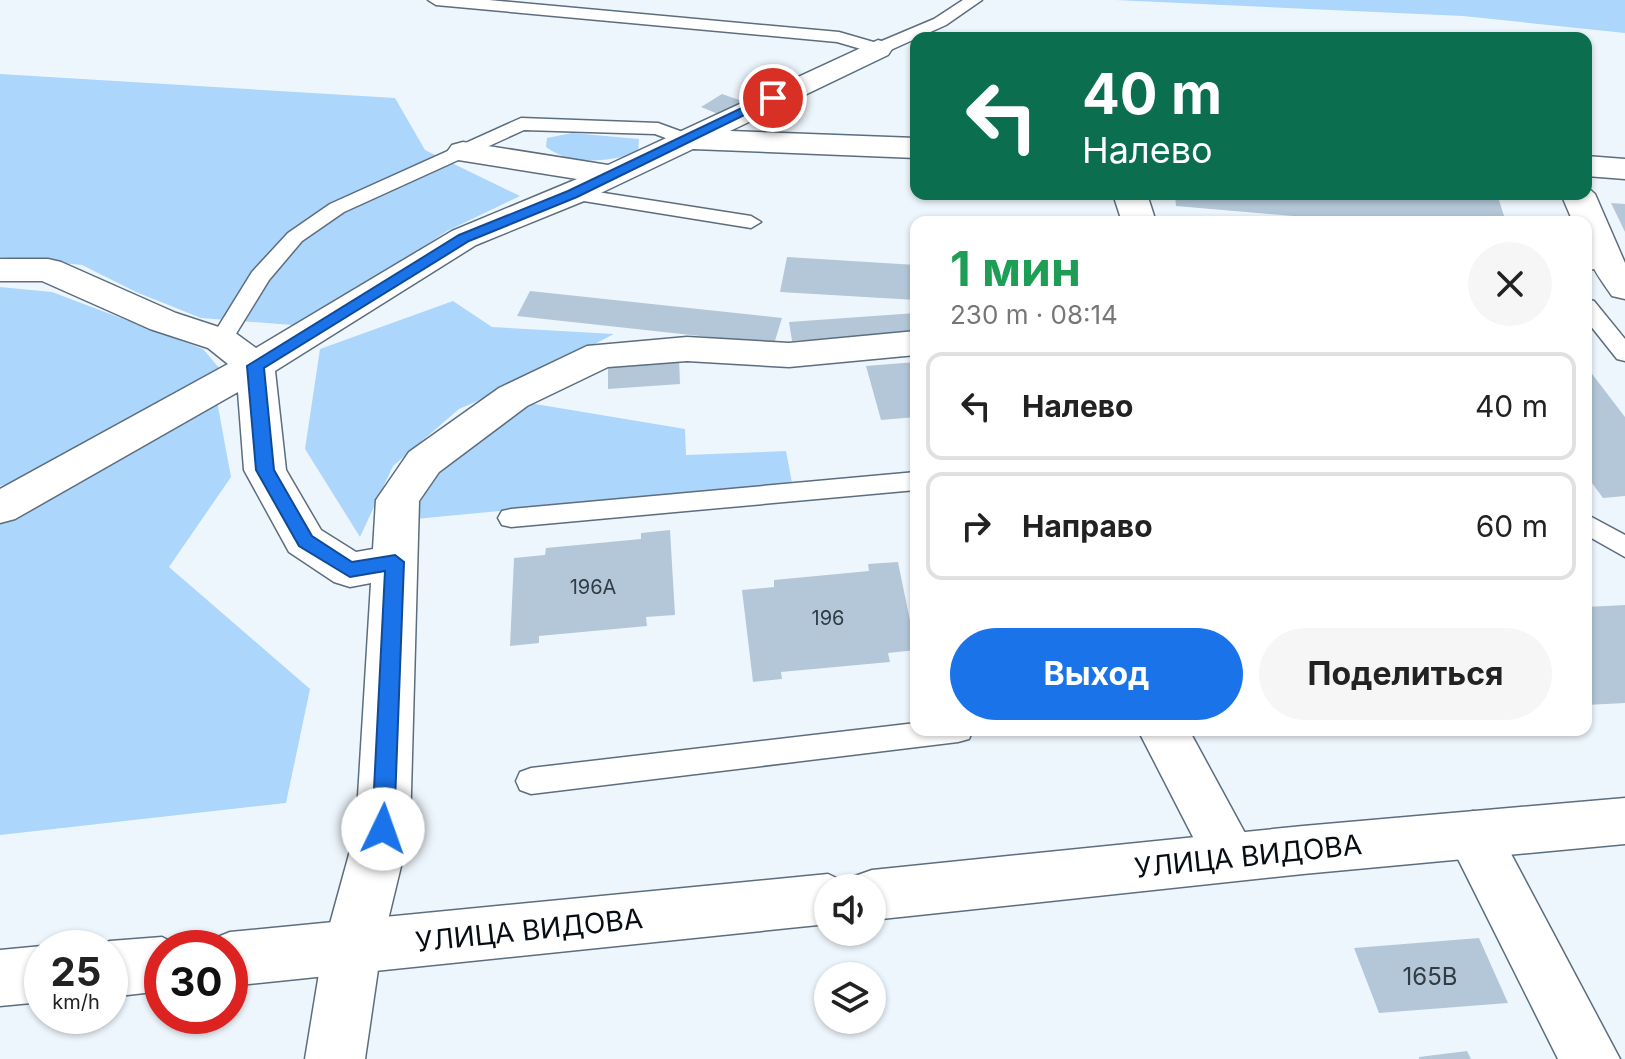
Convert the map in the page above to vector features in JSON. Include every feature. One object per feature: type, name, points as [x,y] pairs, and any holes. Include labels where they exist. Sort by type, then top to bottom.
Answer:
[{"type":"street","points":[[0,508],[238,353],[464,238],[572,194],[878,49]]},
{"type":"street","points":[[684,139],[910,148]]},
{"type":"street","points":[[463,152],[612,175]]},
{"type":"street","points":[[1592,166],[1625,169]]},
{"type":"street","points":[[1592,227],[1613,277]]},
{"type":"street","points":[[0,270],[48,270],[238,353]]},
{"type":"street","points":[[335,1059],[352,949],[383,829],[398,500],[424,462],[513,397],[601,355],[687,349],[789,355],[910,344]]},
{"type":"street","points":[[238,353],[265,470],[305,541],[350,570],[395,562]]},
{"type":"street","points":[[1166,736],[1231,857]]},
{"type":"street","name":"УЛИЦА ВИДОВА","points":[[886,894],[1231,857],[1625,821]]},
{"type":"street","points":[[1473,835],[1590,1059]]},
{"type":"street","name":"УЛИЦА ВИДОВА","points":[[248,958],[814,900]]},
{"type":"street","points":[[0,978],[24,976]]},
{"type":"lane","points":[[436,0],[839,37],[878,49],[910,35]]},
{"type":"lane","points":[[917,32],[940,22],[974,0]]},
{"type":"lane","points":[[238,353],[260,277],[295,237],[337,208],[521,124],[658,129],[684,139]]},
{"type":"lane","points":[[572,194],[751,222]]},
{"type":"lane","points":[[1592,313],[1625,354]]},
{"type":"lane","points":[[511,518],[910,482]]},
{"type":"lane","points":[[1592,527],[1625,547]]},
{"type":"lane","points":[[531,781],[910,736]]},
{"type":"shaded area","points":[[1115,0],[1625,0],[1625,33],[1463,16]]},
{"type":"shaded area","points":[[0,74],[395,98],[425,150],[520,196],[447,231],[305,326],[201,318],[136,292],[82,265],[0,257]]},
{"type":"shaded area","points":[[572,133],[639,139],[638,153],[602,160],[579,160],[567,158],[546,147],[547,138]]},
{"type":"shaded area","points":[[0,287],[52,292],[203,349],[225,375],[34,475],[0,486]]},
{"type":"shaded area","points":[[453,301],[492,327],[614,334],[519,383],[459,409],[393,466],[360,537],[305,449],[320,349]]},
{"type":"shaded area","points":[[217,401],[231,477],[169,567],[310,689],[286,803],[0,835],[0,521]]},
{"type":"shaded area","points":[[523,402],[685,429],[686,455],[786,451],[792,483],[415,519],[412,498],[437,467]]},
{"type":"building","points":[[722,94],[745,102],[723,116],[701,107]]},
{"type":"building","points":[[1176,200],[1499,200],[1504,216],[1292,216],[1176,206]]},
{"type":"building","points":[[1611,203],[1625,204],[1625,232]]},
{"type":"building","points":[[787,257],[910,265],[910,300],[780,292]]},
{"type":"building","points":[[530,291],[782,318],[774,344],[517,316]]},
{"type":"building","points":[[910,313],[910,332],[792,341],[789,322]]},
{"type":"building","points":[[679,358],[680,384],[608,389],[608,362]]},
{"type":"building","points":[[910,362],[910,418],[881,420],[866,366]]},
{"type":"building","points":[[1592,374],[1625,417],[1625,496],[1603,498],[1592,483]]},
{"type":"building","points":[[670,530],[675,615],[646,617],[647,626],[539,636],[539,643],[510,646],[514,558],[545,555],[546,548],[641,539],[641,533]]},
{"type":"building","points":[[898,562],[910,621],[910,651],[888,653],[890,662],[781,672],[782,679],[753,682],[742,590],[774,587],[774,580],[869,571],[868,564]]},
{"type":"building","points":[[1625,605],[1625,703],[1592,705],[1592,607]]},
{"type":"building","points":[[1479,938],[1508,1003],[1379,1013],[1354,948]]},
{"type":"building","points":[[1467,1051],[1471,1059],[1419,1059],[1419,1057]]},
{"type":"route","points":[[383,829],[395,562],[350,570],[305,541],[265,470],[255,366],[464,238],[572,194],[773,98]]}]
